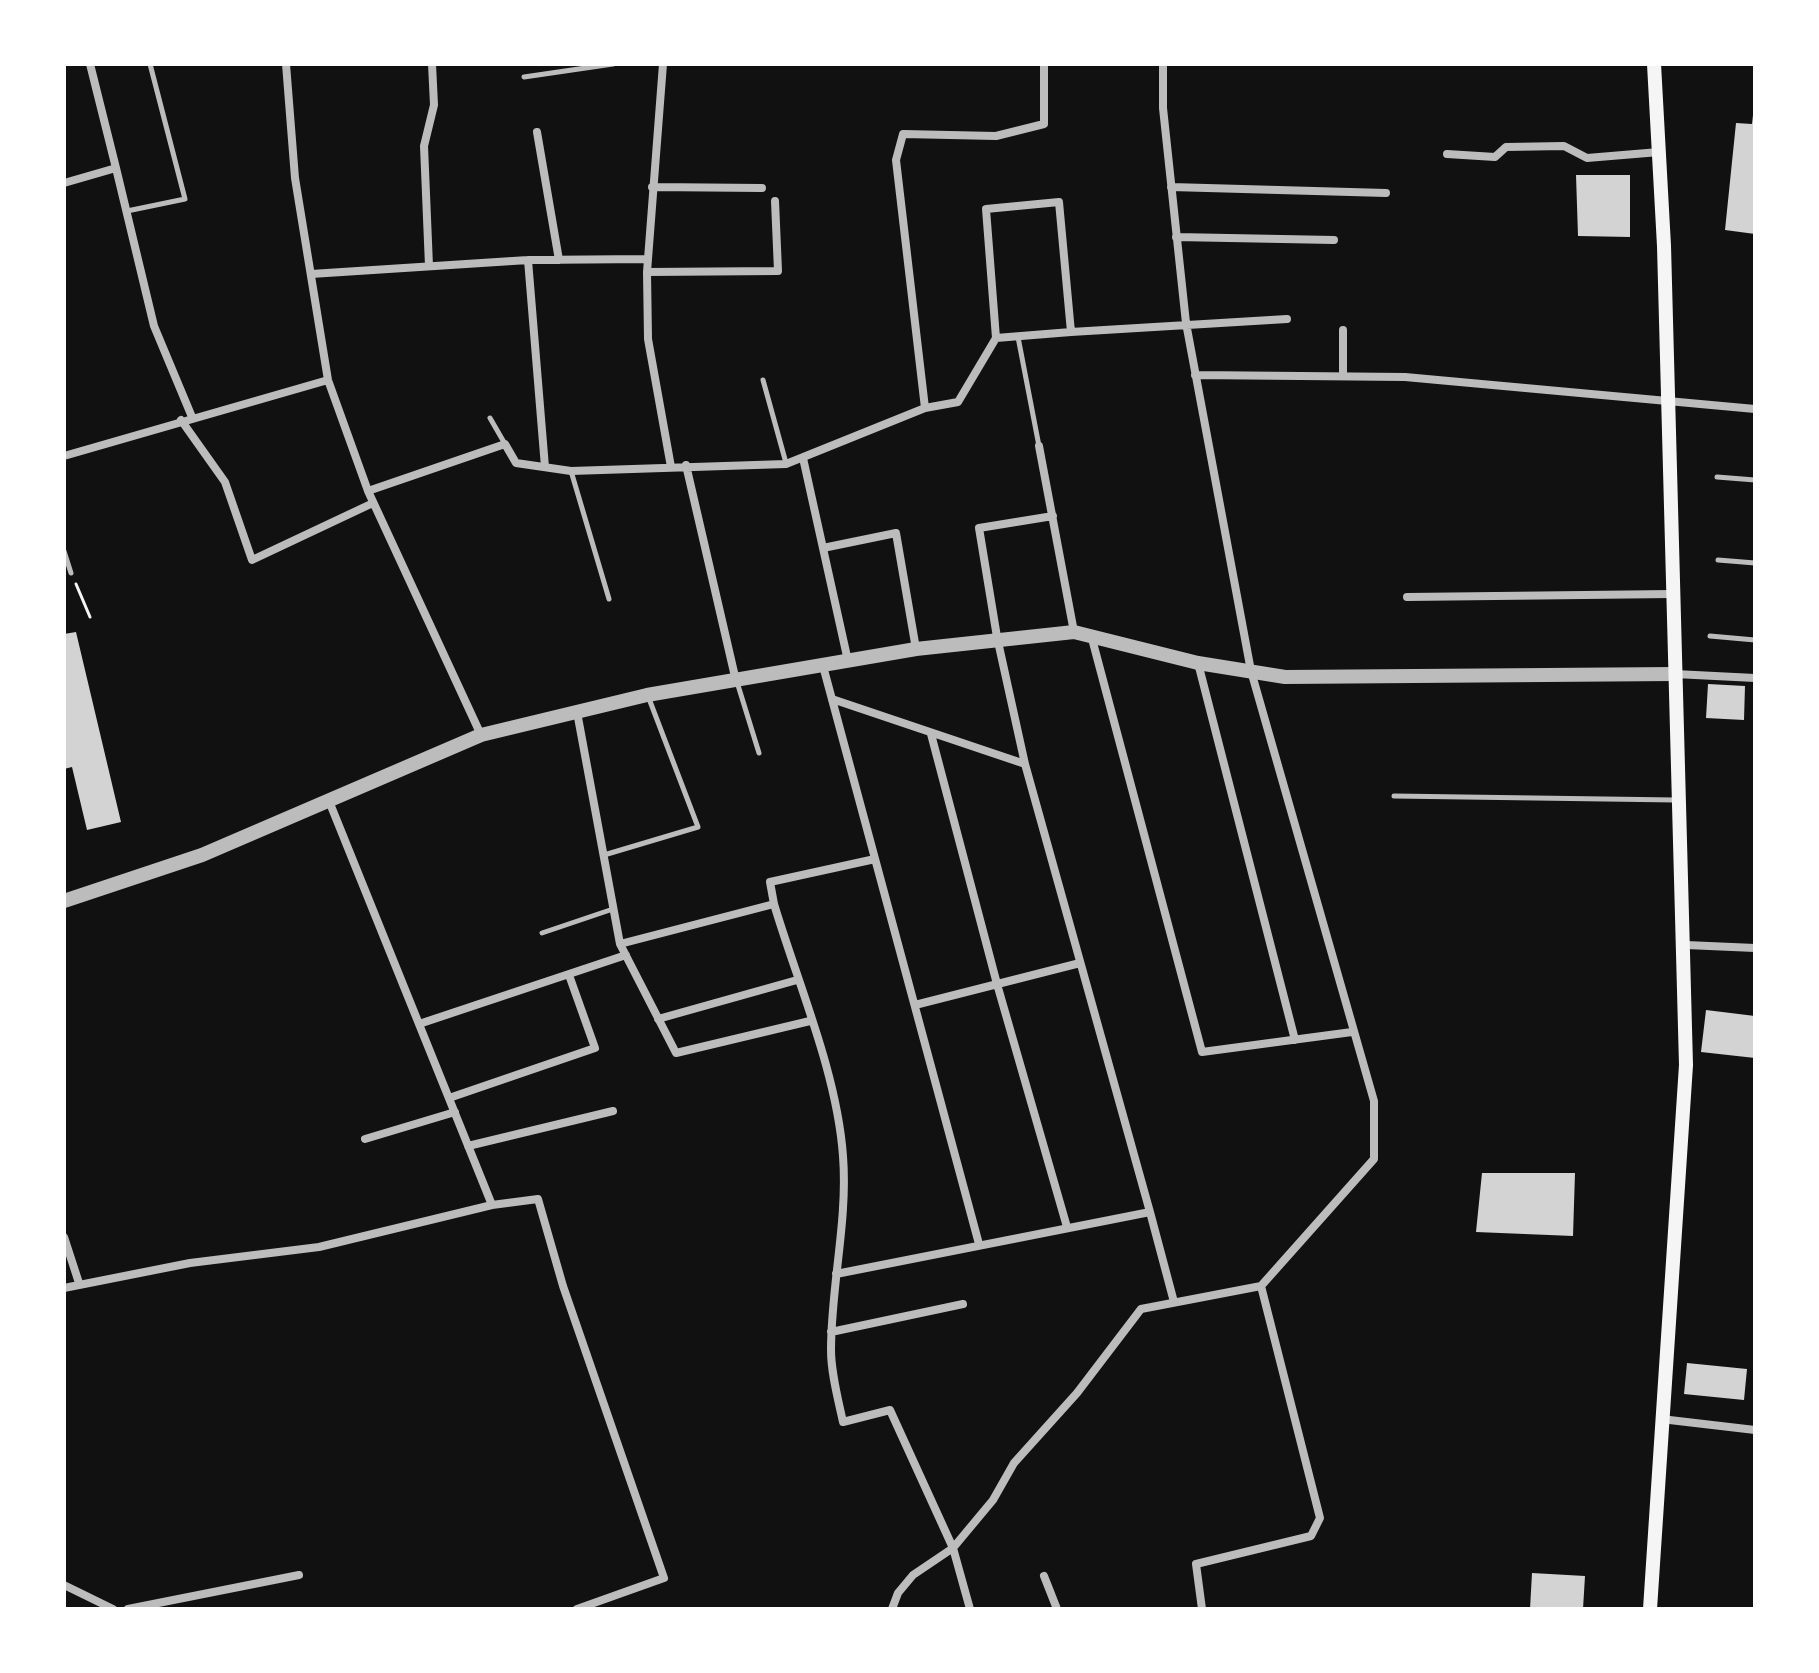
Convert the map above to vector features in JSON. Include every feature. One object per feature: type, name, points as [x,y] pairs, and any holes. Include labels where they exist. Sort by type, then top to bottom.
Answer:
[{"type":"main road","points":[[1650,1609],[1660,1419],[1679,1200],[1686,1065],[1686,945],[1654,64]]},
{"type":"street","points":[[90,64],[154,326],[192,417]]},
{"type":"street","points":[[286,64],[295,178],[328,380],[373,503],[481,735]]},
{"type":"street","points":[[429,266],[424,146],[434,105],[432,64]]},
{"type":"street","points":[[663,64],[647,259],[648,339],[671,467]]},
{"type":"street","points":[[925,408],[896,160],[903,134],[996,136],[1044,124],[1044,64]]},
{"type":"street","points":[[892,1609],[898,1593],[913,1575],[953,1548],[993,1500],[1014,1463],[1077,1393],[1141,1309],[1261,1286],[1374,1159],[1374,1101],[1251,671],[1186,323],[1163,108],[1163,64]]},
{"type":"street","points":[[537,132],[559,260]]},
{"type":"street","points":[[1447,154],[1495,157],[1506,147],[1549,146],[1564,146],[1587,158],[1659,152]]},
{"type":"street","points":[[64,183],[116,168]]},
{"type":"street","points":[[652,187],[762,188]]},
{"type":"street","points":[[1171,187],[1386,193]]},
{"type":"street","points":[[647,272],[778,271],[775,201]]},
{"type":"street","points":[[368,491],[505,444],[516,463],[571,471],[786,464],[925,408],[958,402],[996,338],[986,209],[1059,202],[1071,332]]},
{"type":"street","points":[[1176,237],[1334,240]]},
{"type":"street","points":[[311,274],[528,260],[647,259]]},
{"type":"street","points":[[528,260],[545,467]]},
{"type":"street","points":[[996,338],[1186,323],[1287,319]]},
{"type":"street","points":[[1343,330],[1343,376]]},
{"type":"street","points":[[1195,375],[1405,377],[1755,409]]},
{"type":"street","points":[[64,454],[328,380]]},
{"type":"street","points":[[181,420],[225,482],[252,560],[373,503]]},
{"type":"street","points":[[1039,446],[1074,632]]},
{"type":"street","points":[[803,458],[848,661]]},
{"type":"street","points":[[686,465],[736,681]]},
{"type":"street","points":[[1053,516],[979,528],[997,637],[1025,764],[1174,1302]]},
{"type":"street","points":[[823,548],[896,533],[916,649]]},
{"type":"street","points":[[1407,597],[1672,594]]},
{"type":"street","points":[[64,901],[202,855],[481,735],[647,695],[997,637],[1074,632],[1091,634],[1198,663],[1285,677],[1675,674],[1755,678]]},
{"type":"street","points":[[1091,634],[1202,1052],[1352,1032]]},
{"type":"street","points":[[1198,663],[1295,1040]]},
{"type":"street","points":[[823,666],[979,1244]]},
{"type":"street","points":[[832,699],[1025,764]]},
{"type":"street","points":[[577,712],[620,944],[676,1053],[810,1021]]},
{"type":"street","points":[[931,734],[997,984],[1067,1227]]},
{"type":"street","points":[[329,801],[492,1205]]},
{"type":"street","points":[[875,859],[770,882],[774,904],[831,1085],[843,1155],[843,1223],[830,1353],[843,1422],[890,1410],[953,1548],[970,1609]]},
{"type":"street","points":[[620,944],[774,904]]},
{"type":"street","points":[[1686,945],[1755,948]]},
{"type":"street","points":[[419,1024],[626,955]]},
{"type":"street","points":[[915,1005],[1080,963]]},
{"type":"street","points":[[449,1098],[595,1048],[569,975]]},
{"type":"street","points":[[658,1019],[797,980]]},
{"type":"street","points":[[468,1146],[613,1111]]},
{"type":"street","points":[[365,1139],[455,1112]]},
{"type":"street","points":[[64,1288],[190,1263],[319,1247],[492,1205],[538,1199],[563,1286],[664,1578],[577,1609]]},
{"type":"street","points":[[836,1274],[1150,1212]]},
{"type":"street","points":[[64,1237],[79,1283]]},
{"type":"street","points":[[1202,1609],[1196,1564],[1311,1536],[1320,1518],[1261,1286]]},
{"type":"street","points":[[831,1332],[963,1304]]},
{"type":"street","points":[[1660,1419],[1755,1430]]},
{"type":"street","points":[[128,1609],[299,1575]]},
{"type":"street","points":[[1044,1576],[1057,1609]]},
{"type":"street","points":[[64,1585],[113,1609]]},
{"type":"lane","points":[[127,211],[185,199],[150,64]]},
{"type":"lane","points":[[524,77],[565,67],[613,64]]},
{"type":"lane","points":[[1018,336],[1039,446]]},
{"type":"lane","points":[[763,380],[786,464]]},
{"type":"lane","points":[[490,418],[505,444]]},
{"type":"lane","points":[[571,471],[609,599]]},
{"type":"lane","points":[[1717,477],[1755,480]]},
{"type":"lane","points":[[64,551],[71,573]]},
{"type":"lane","points":[[1718,560],[1755,563]]},
{"type":"lane","points":[[1710,636],[1755,640]]},
{"type":"lane","points":[[736,681],[759,753]]},
{"type":"lane","points":[[604,855],[698,827],[647,695]]},
{"type":"lane","points":[[1394,796],[1680,800]]},
{"type":"lane","points":[[542,933],[614,909]]},
{"type":"path","points":[[71,573],[90,617]]},
{"type":"building","points":[[1753,115],[1755,234],[1725,230],[1736,123],[1752,124]]},
{"type":"building","points":[[1576,175],[1630,175],[1630,237],[1578,236]]},
{"type":"building","points":[[76,632],[121,822],[87,830],[72,767],[64,769],[64,634]]},
{"type":"building","points":[[1708,684],[1745,686],[1744,720],[1706,718]]},
{"type":"building","points":[[1706,1010],[1755,1016],[1755,1058],[1701,1052]]},
{"type":"building","points":[[1482,1173],[1575,1173],[1573,1236],[1476,1232]]},
{"type":"building","points":[[1687,1363],[1747,1369],[1744,1400],[1684,1394]]},
{"type":"building","points":[[1532,1573],[1585,1576],[1583,1609],[1530,1609]]}]
